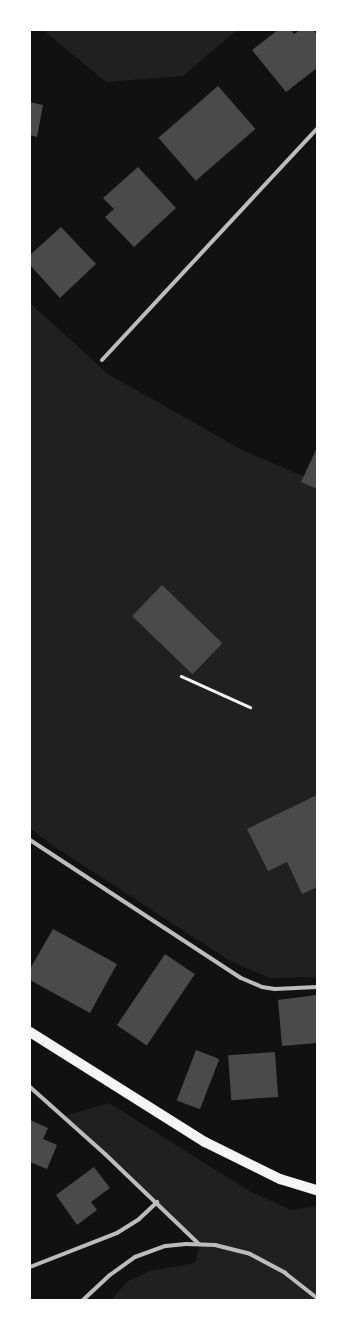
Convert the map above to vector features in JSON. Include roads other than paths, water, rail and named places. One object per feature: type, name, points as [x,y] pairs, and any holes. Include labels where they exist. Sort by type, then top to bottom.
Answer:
[{"type":"main road","points":[[30,1032],[200,1139],[255,1168],[298,1185],[317,1190]]},
{"type":"main road","points":[[298,1185],[317,1183]]},
{"type":"street","points":[[102,360],[317,129]]},
{"type":"street","points":[[30,840],[241,978],[262,987],[275,990],[317,987]]},
{"type":"street","points":[[30,1087],[157,1202],[200,1244]]},
{"type":"street","points":[[30,1267],[117,1233],[136,1221],[157,1202]]},
{"type":"street","points":[[83,1300],[118,1268],[146,1252],[166,1246],[200,1244],[224,1247],[260,1259],[285,1273],[317,1298]]}]
